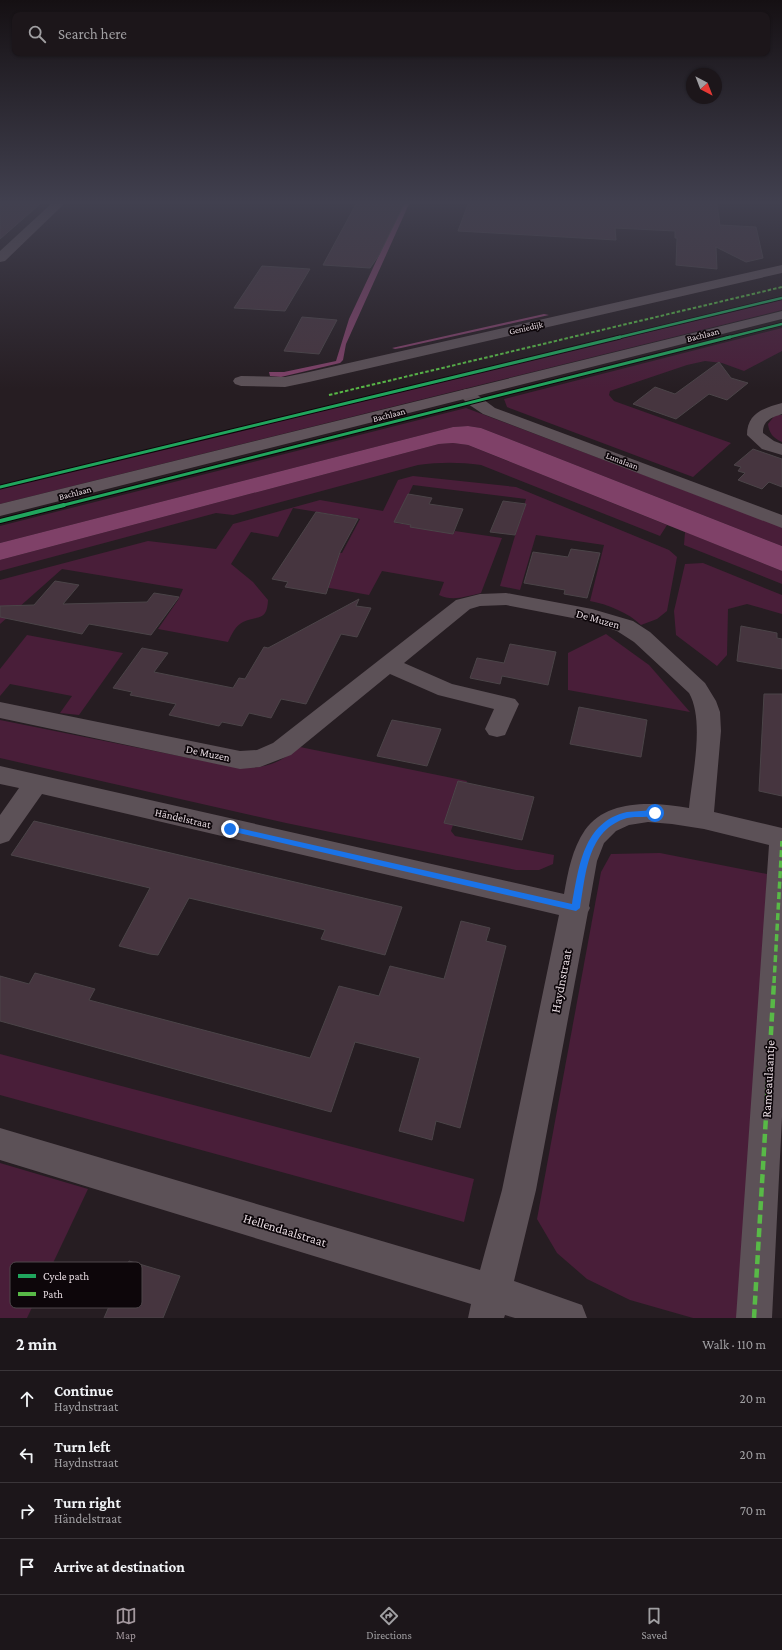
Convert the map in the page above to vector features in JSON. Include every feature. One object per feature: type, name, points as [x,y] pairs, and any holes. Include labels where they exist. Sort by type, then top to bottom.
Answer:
[{"type":"main road","name":"Bachlaan","points":[[0,510],[782,316]]},
{"type":"street","name":"Geniedijk","points":[[241,381],[285,382],[310,377],[782,269]]},
{"type":"street","name":"Lunalaan","points":[[466,394],[489,411],[782,522]]},
{"type":"street","points":[[782,408],[763,415],[754,426],[755,435],[768,445],[782,450]]},
{"type":"street","name":"De Muzen","points":[[0,710],[240,760],[260,758],[282,750],[463,604],[480,600],[506,599],[592,615],[624,626],[642,637],[697,688],[705,701],[708,712],[709,731],[700,820]]},
{"type":"street","points":[[388,664],[446,690],[507,704],[497,729]]},
{"type":"street","name":"Händelstraat","points":[[0,775],[576,908]]},
{"type":"street","points":[[0,834],[36,784]]},
{"type":"street","name":"Haydnstraat","points":[[489,1305],[519,1190],[576,908],[584,861],[596,835],[613,821],[628,815],[655,813],[700,820],[782,839]]},
{"type":"street","name":"Rameaulaantje","points":[[754,1318],[782,839]]},
{"type":"street","name":"Hellendaalstraat","points":[[0,1144],[489,1305],[569,1318]]},
{"type":"shaded area","points":[[374,266],[381,266],[346,344],[343,360],[340,363],[281,377],[270,376],[269,372],[284,372],[336,361],[349,319]]},
{"type":"shaded area","points":[[782,300],[782,310],[0,504],[0,489]]},
{"type":"shaded area","points":[[544,314],[549,315],[401,348],[392,348]]},
{"type":"shaded area","points":[[782,328],[782,351],[744,371],[722,363],[705,361],[687,365],[610,391],[609,395],[614,401],[731,443],[693,477],[507,407],[504,399]]},
{"type":"shaded area","points":[[466,408],[782,527],[782,546],[481,428],[468,426],[453,427],[0,543],[0,526]]},
{"type":"shaded area","points":[[775,415],[782,415],[782,442],[770,433],[768,424]]},
{"type":"shaded area","points":[[468,426],[481,428],[782,546],[782,571],[468,445],[453,443],[439,444],[0,560],[0,543],[453,427]]},
{"type":"shaded area","points":[[453,443],[468,445],[667,525],[660,536],[481,465],[434,463],[418,465],[233,515],[216,513],[0,571],[0,560],[439,444]]},
{"type":"shaded area","points":[[413,476],[516,487],[669,550],[677,557],[667,611],[657,619],[641,625],[617,610],[603,604],[590,601],[604,545],[536,535],[520,590],[500,586],[526,499],[413,485],[395,523],[429,527],[429,530],[454,533],[455,531],[502,538],[481,593],[460,598],[444,597],[439,595],[444,582],[382,571],[369,595],[313,585],[325,550],[342,553],[360,519],[293,508],[278,537],[251,532],[231,564],[253,582],[268,600],[264,615],[240,624],[234,630],[228,642],[158,629],[178,600],[183,589],[62,569],[0,624],[0,580],[148,541],[216,549],[233,524],[320,500],[383,511],[398,480]]},
{"type":"shaded area","points":[[685,532],[782,571],[782,584],[684,545]]},
{"type":"shaded area","points":[[703,563],[782,595],[782,614],[747,604],[728,609],[727,655],[717,666],[676,635],[674,611],[685,564]]},
{"type":"shaded area","points":[[606,634],[649,665],[690,712],[568,690],[568,653]]},
{"type":"shaded area","points":[[27,635],[123,653],[79,715],[60,713],[72,696],[10,684],[0,696],[0,669]]},
{"type":"shaded area","points":[[0,720],[239,768],[258,767],[272,764],[300,747],[467,781],[451,831],[455,836],[554,855],[553,864],[539,870],[516,870],[286,823],[0,758]]},
{"type":"shaded area","points":[[660,853],[767,874],[747,1318],[693,1318],[630,1300],[587,1279],[557,1253],[537,1219],[601,872],[611,854]]},
{"type":"shaded area","points":[[0,1054],[474,1179],[464,1222],[0,1095]]},
{"type":"shaded area","points":[[0,1163],[88,1189],[53,1262],[10,1262],[10,1308],[32,1308],[27,1318],[0,1318]]},
{"type":"building","points":[[262,266],[310,269],[285,311],[234,308]]},
{"type":"building","points":[[331,266],[372,266],[370,268]]},
{"type":"building","points":[[681,266],[717,266],[717,269]]},
{"type":"building","points":[[302,317],[337,320],[319,354],[284,351]]},
{"type":"building","points":[[719,362],[731,378],[748,383],[727,400],[709,394],[676,419],[633,404],[655,387],[675,394]]},
{"type":"building","points":[[753,449],[782,459],[782,487],[769,482],[762,489],[738,480],[745,473],[738,471],[741,467],[734,465]]},
{"type":"building","points":[[408,494],[432,498],[429,504],[463,509],[453,534],[410,527],[411,525],[394,522]]},
{"type":"building","points":[[503,501],[526,504],[515,535],[490,532]]},
{"type":"building","points":[[316,512],[358,519],[340,552],[326,594],[285,587],[288,582],[272,579]]},
{"type":"building","points":[[571,549],[600,553],[587,598],[564,594],[565,590],[524,583],[533,552],[568,557]]},
{"type":"building","points":[[55,581],[79,585],[63,604],[147,602],[154,593],[179,597],[151,635],[89,624],[82,634],[0,617],[0,606],[34,605]]},
{"type":"building","points":[[359,599],[356,606],[371,608],[357,637],[341,634],[306,704],[281,699],[271,718],[249,713],[242,726],[222,722],[219,726],[169,715],[176,704],[130,695],[132,692],[113,688],[142,648],[168,653],[154,672],[233,688],[239,678],[245,679],[264,647],[268,648]]},
{"type":"building","points":[[741,626],[777,633],[777,638],[782,639],[782,669],[737,661]]},
{"type":"building","points":[[510,644],[556,652],[548,685],[502,676],[500,684],[470,678],[477,658],[504,663]]},
{"type":"building","points":[[764,694],[782,694],[782,796],[759,791]]},
{"type":"building","points":[[579,707],[647,720],[641,757],[570,744]]},
{"type":"building","points":[[392,720],[441,729],[427,766],[377,756]]},
{"type":"building","points":[[458,781],[534,797],[522,840],[444,823]]},
{"type":"building","points":[[34,821],[402,907],[385,955],[321,939],[325,930],[189,898],[158,955],[150,954],[119,946],[150,888],[11,855]]},
{"type":"building","points":[[461,921],[490,928],[486,941],[506,946],[460,1128],[436,1121],[432,1140],[399,1131],[420,1058],[355,1042],[331,1112],[0,1021],[0,976],[29,984],[35,973],[95,989],[89,1000],[310,1058],[339,986],[379,996],[390,966],[444,979]]},
{"type":"building","points":[[142,1265],[180,1276],[163,1318],[104,1318],[108,1308],[142,1308]]},
{"type":"marked path","points":[[329,395],[782,287]]},
{"type":"marked path","points":[[754,1318],[782,841]]},
{"type":"cycle path","points":[[0,487],[782,298]]},
{"type":"cycle path","points":[[0,521],[782,324]]},
{"type":"route","points":[[230,829],[576,908],[584,861],[596,835],[613,821],[628,815],[655,813]]}]
